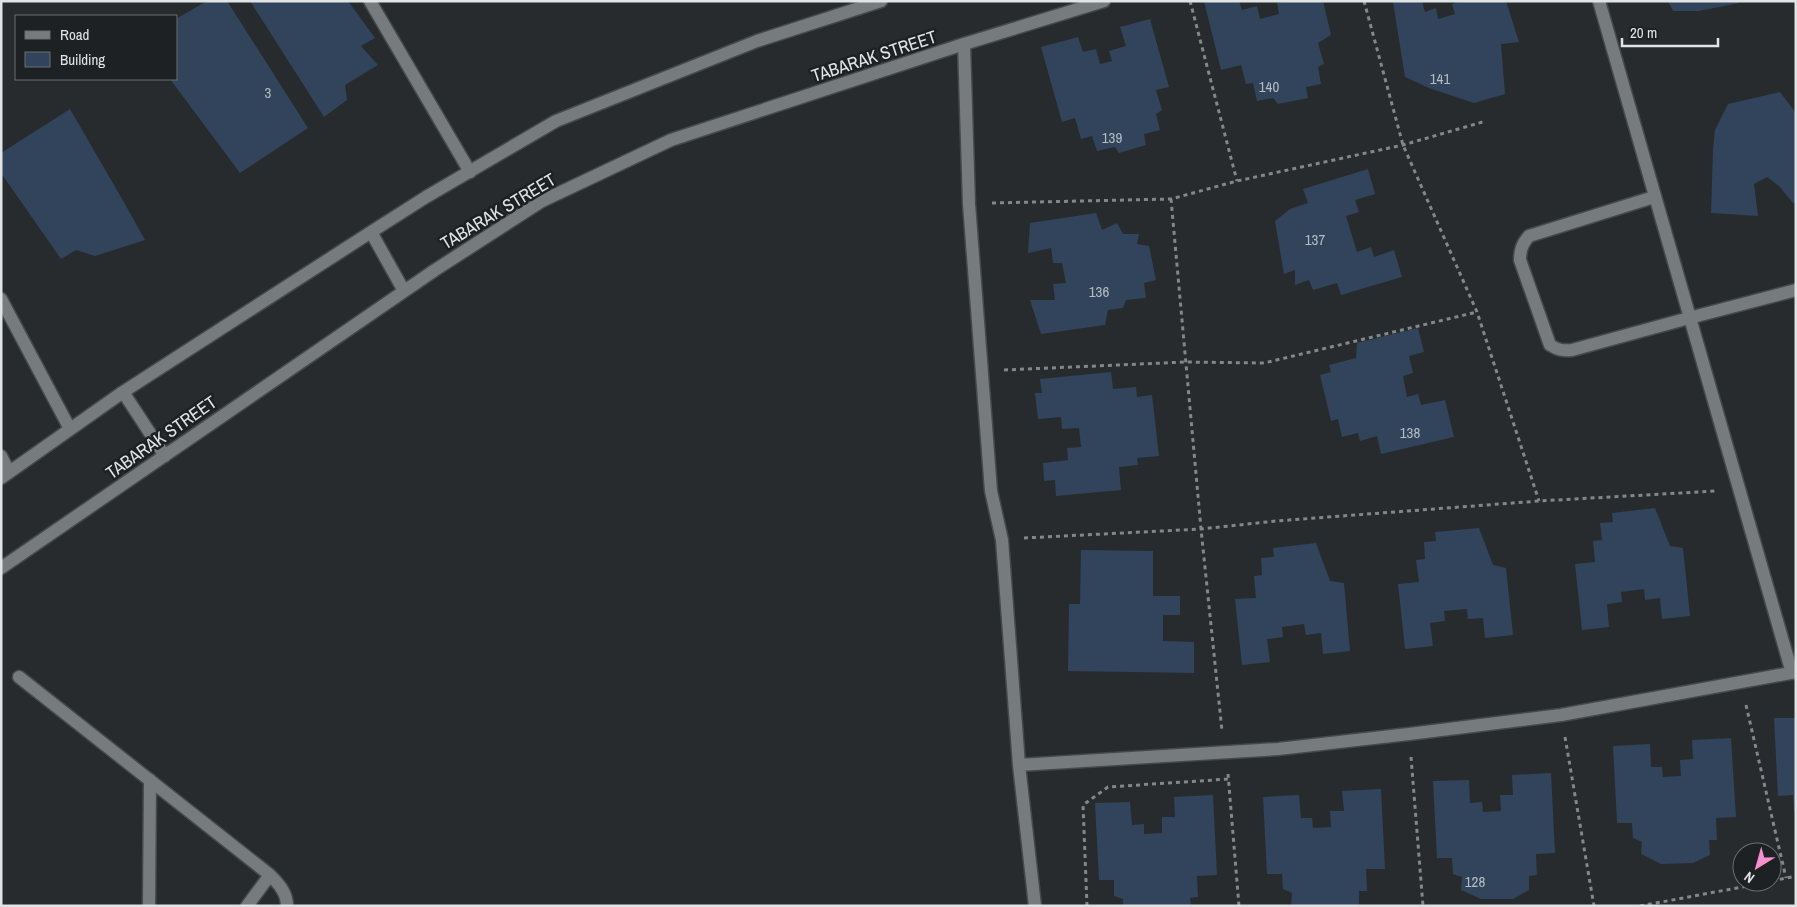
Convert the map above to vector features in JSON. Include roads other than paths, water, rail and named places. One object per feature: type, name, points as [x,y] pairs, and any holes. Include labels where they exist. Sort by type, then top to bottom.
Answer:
[{"type":"street","points":[[370,1],[470,172]]},
{"type":"street","points":[[1,456],[5,475],[123,392],[371,232],[426,197],[556,121],[757,41],[881,1]]},
{"type":"street","name":"TABARAK STREET","points":[[1,568],[404,291],[542,201],[671,140],[964,44],[1104,1]]},
{"type":"street","points":[[1019,765],[1278,749],[1409,734],[1562,714],[1794,673],[1689,318],[1599,1]]},
{"type":"street","points":[[964,44],[969,204],[991,491],[1002,540],[1019,765],[1035,906]]},
{"type":"street","points":[[1654,197],[1529,236],[1524,243],[1520,251],[1520,260],[1550,345],[1564,351],[1572,350],[1796,290]]},
{"type":"street","points":[[371,232],[404,291]]},
{"type":"street","points":[[1,299],[70,428]]},
{"type":"street","points":[[123,392],[165,456]]},
{"type":"street","points":[[19,676],[270,875],[282,887],[288,903],[287,906]]},
{"type":"street","points":[[149,906],[150,780]]},
{"type":"street","points":[[247,906],[270,875]]}]
